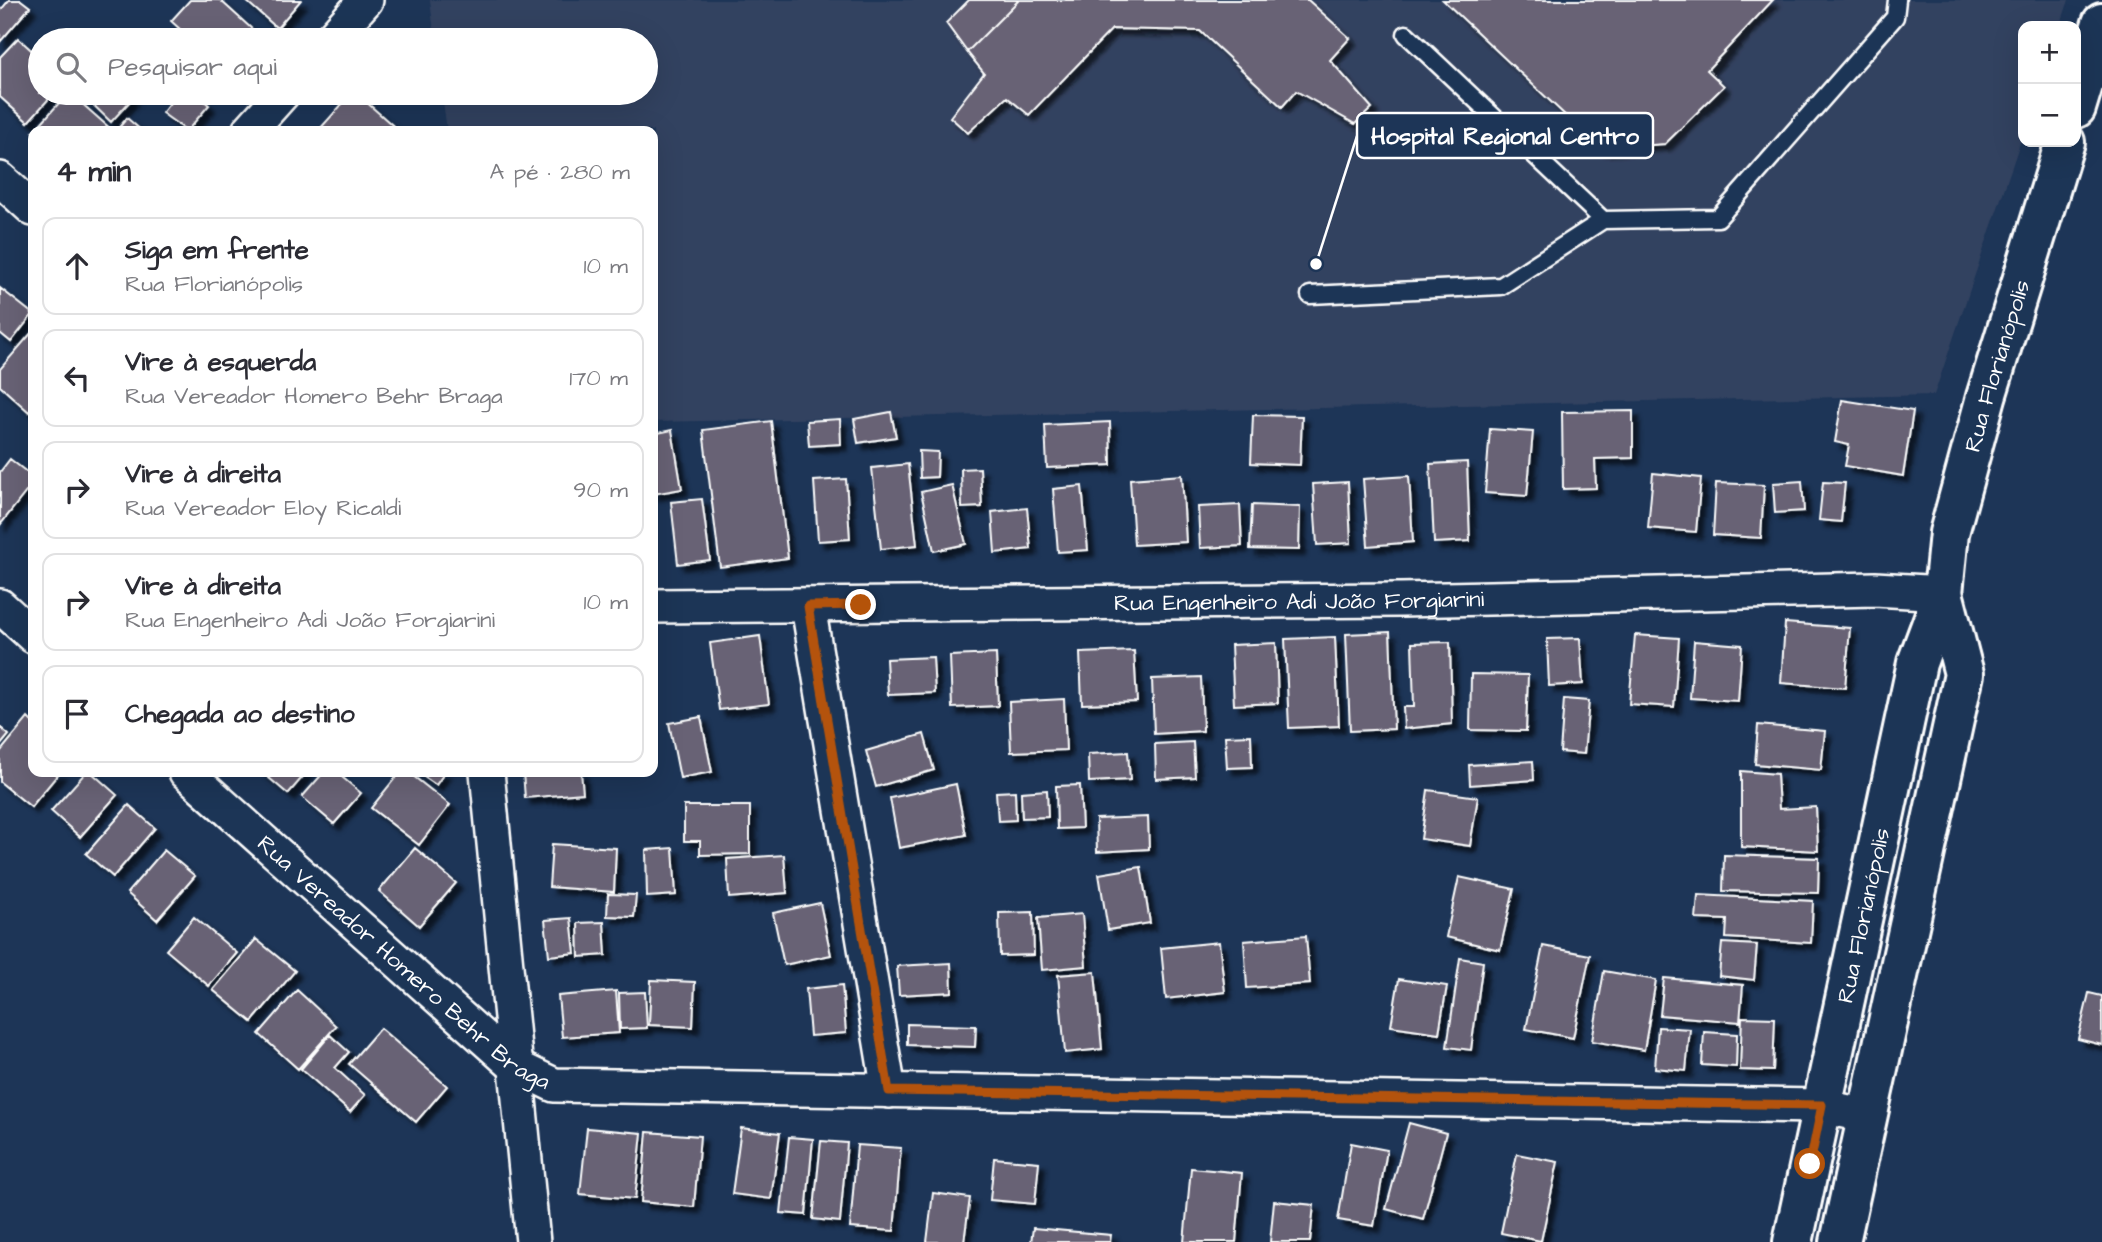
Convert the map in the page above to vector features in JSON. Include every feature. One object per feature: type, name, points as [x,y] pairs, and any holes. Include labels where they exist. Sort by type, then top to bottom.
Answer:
[{"type":"street","points":[[341,28],[366,0]]},
{"type":"street","points":[[2081,92],[2102,23]]},
{"type":"street","points":[[253,126],[272,105]]},
{"type":"street","name":"Rua Florianópolis","points":[[1793,1242],[1917,663],[1943,593],[1952,521],[1986,397],[2063,147]]},
{"type":"street","points":[[0,179],[28,204]]},
{"type":"street","name":"Rua Engenheiro Adi João Forgiarini","points":[[658,606],[1401,600],[1875,589],[1943,593]]},
{"type":"street","name":"Rua Florianópolis","points":[[1840,1242],[1964,674],[1943,593]]},
{"type":"street","points":[[0,606],[28,631]]},
{"type":"street","points":[[808,606],[889,1091]]},
{"type":"street","name":"Rua Vereador Homero Behr Braga","points":[[192,777],[515,1066],[554,1085],[1822,1105],[1867,1115]]},
{"type":"street","points":[[487,777],[533,1242]]},
{"type":"lane","points":[[1310,295],[1501,286],[1604,220],[1718,218],[1895,17],[1896,0]]},
{"type":"lane","points":[[1406,34],[1604,220]]},
{"type":"shaded area","points":[[430,0],[2069,0],[2062,21],[2018,21],[2019,147],[1934,395],[658,422],[658,126],[446,126],[444,105],[658,105],[658,28],[434,28]]},
{"type":"building","points":[[9,0],[21,0],[30,7],[0,42],[0,11]]},
{"type":"building","points":[[190,0],[220,0],[251,28],[179,28],[171,21]]},
{"type":"building","points":[[245,0],[301,0],[277,28]]},
{"type":"building","points":[[969,0],[1019,0],[967,52],[946,23]]},
{"type":"building","points":[[1019,0],[1308,0],[1350,38],[1330,60],[1372,108],[1355,124],[1296,91],[1282,107],[1200,31],[1112,29],[1029,115],[1007,97],[968,133],[950,117],[984,73],[967,52]]},
{"type":"building","points":[[1443,0],[1773,0],[1707,70],[1724,86],[1665,144],[1601,149]]},
{"type":"building","points":[[18,38],[28,47],[28,105],[43,105],[28,122],[0,97],[0,57]]},
{"type":"building","points":[[57,105],[84,105],[107,126],[38,126]]},
{"type":"building","points":[[93,105],[127,105],[111,122]]},
{"type":"building","points":[[168,105],[209,105],[191,126],[180,126],[162,113]]},
{"type":"building","points":[[341,105],[370,105],[393,126],[322,126]]},
{"type":"building","points":[[127,118],[136,126],[120,126]]},
{"type":"building","points":[[0,288],[28,310],[28,320],[11,342],[0,333]]},
{"type":"building","points":[[28,337],[28,411],[0,386],[0,369]]},
{"type":"building","points":[[1842,400],[1913,411],[1903,476],[1845,466],[1849,445],[1835,442]]},
{"type":"building","points":[[1633,411],[1633,458],[1595,459],[1596,488],[1563,489],[1562,412]]},
{"type":"building","points":[[891,412],[896,437],[858,443],[854,419]]},
{"type":"building","points":[[1253,415],[1302,416],[1300,465],[1251,463]]},
{"type":"building","points":[[840,419],[841,444],[809,446],[807,421]]},
{"type":"building","points":[[771,421],[788,558],[720,567],[703,430]]},
{"type":"building","points":[[1110,422],[1111,465],[1047,468],[1045,425]]},
{"type":"building","points":[[1490,429],[1533,432],[1527,496],[1485,493]]},
{"type":"building","points":[[672,430],[682,489],[658,493],[658,433]]},
{"type":"building","points":[[919,451],[938,452],[937,477],[920,478]]},
{"type":"building","points":[[10,459],[28,473],[28,489],[0,525],[0,472]]},
{"type":"building","points":[[1467,462],[1470,541],[1434,543],[1430,464]]},
{"type":"building","points":[[908,464],[917,545],[881,549],[872,468]]},
{"type":"building","points":[[980,468],[982,507],[962,508],[961,469]]},
{"type":"building","points":[[1653,473],[1701,478],[1696,532],[1648,528]]},
{"type":"building","points":[[1182,475],[1186,542],[1134,545],[1130,479]]},
{"type":"building","points":[[1409,476],[1413,542],[1368,546],[1363,479]]},
{"type":"building","points":[[846,479],[850,539],[818,541],[814,481]]},
{"type":"building","points":[[1802,481],[1804,511],[1775,513],[1773,483]]},
{"type":"building","points":[[1348,482],[1351,543],[1317,545],[1313,484]]},
{"type":"building","points":[[1823,482],[1845,483],[1841,522],[1819,520]]},
{"type":"building","points":[[1716,483],[1764,485],[1761,538],[1713,535]]},
{"type":"building","points":[[952,485],[966,544],[934,551],[921,492]]},
{"type":"building","points":[[1082,486],[1088,550],[1058,552],[1053,489]]},
{"type":"building","points":[[702,499],[710,560],[678,564],[671,502]]},
{"type":"building","points":[[1240,505],[1242,546],[1200,548],[1198,507]]},
{"type":"building","points":[[1252,505],[1300,507],[1299,550],[1250,549]]},
{"type":"building","points":[[1027,508],[1031,549],[995,553],[992,512]]},
{"type":"building","points":[[1785,623],[1850,628],[1845,688],[1781,683]]},
{"type":"building","points":[[1390,632],[1394,729],[1350,731],[1346,634]]},
{"type":"building","points":[[1635,635],[1679,638],[1674,707],[1629,704]]},
{"type":"building","points":[[760,636],[769,704],[719,710],[710,643]]},
{"type":"building","points":[[1335,637],[1339,726],[1289,728],[1285,639]]},
{"type":"building","points":[[1580,638],[1583,684],[1549,686],[1547,639]]},
{"type":"building","points":[[1694,641],[1742,645],[1738,701],[1690,698]]},
{"type":"building","points":[[1450,642],[1452,724],[1404,729],[1403,707],[1414,707],[1412,643]]},
{"type":"building","points":[[1276,643],[1278,703],[1234,705],[1231,645]]},
{"type":"building","points":[[1134,651],[1137,702],[1082,704],[1080,653]]},
{"type":"building","points":[[996,654],[998,706],[952,708],[950,656]]},
{"type":"building","points":[[933,657],[935,693],[888,695],[886,659]]},
{"type":"building","points":[[1471,674],[1528,675],[1526,731],[1470,730]]},
{"type":"building","points":[[1201,677],[1203,731],[1154,734],[1152,679]]},
{"type":"building","points":[[1064,699],[1066,750],[1011,752],[1009,702]]},
{"type":"building","points":[[1564,699],[1589,701],[1584,754],[1560,752]]},
{"type":"building","points":[[701,717],[712,772],[680,778],[669,723]]},
{"type":"building","points":[[28,718],[28,777],[56,777],[31,807],[0,782],[0,752]]},
{"type":"building","points":[[1758,725],[1825,731],[1821,770],[1755,764]]},
{"type":"building","points":[[0,727],[9,735],[0,746]]},
{"type":"building","points":[[924,734],[934,770],[876,787],[866,751]]},
{"type":"building","points":[[1251,735],[1252,767],[1227,768],[1225,736]]},
{"type":"building","points":[[1193,742],[1195,777],[1156,779],[1155,744]]},
{"type":"building","points":[[1128,752],[1130,780],[1089,782],[1088,754]]},
{"type":"building","points":[[1533,761],[1534,780],[1470,785],[1469,765]]},
{"type":"building","points":[[1741,771],[1777,774],[1779,809],[1816,807],[1818,851],[1741,847]]},
{"type":"building","points":[[82,777],[97,777],[117,795],[80,837],[51,811]]},
{"type":"building","points":[[268,777],[303,777],[288,794]]},
{"type":"building","points":[[320,777],[342,777],[361,793],[334,824],[302,797]]},
{"type":"building","points":[[396,777],[414,777],[450,805],[419,845],[371,808]]},
{"type":"building","points":[[424,777],[442,777],[436,785]]},
{"type":"building","points":[[523,777],[581,777],[583,793],[525,798]]},
{"type":"building","points":[[956,784],[966,835],[899,848],[890,798]]},
{"type":"building","points":[[1080,785],[1082,828],[1057,829],[1056,786]]},
{"type":"building","points":[[1047,790],[1048,817],[1022,818],[1021,792]]},
{"type":"building","points":[[1428,790],[1478,797],[1470,846],[1421,839]]},
{"type":"building","points":[[1015,791],[1016,820],[998,821],[996,792]]},
{"type":"building","points":[[129,805],[155,828],[113,877],[86,854]]},
{"type":"building","points":[[684,806],[750,806],[750,854],[700,855],[700,841],[684,841]]},
{"type":"building","points":[[1148,817],[1149,849],[1097,852],[1096,819]]},
{"type":"building","points":[[552,844],[616,848],[614,892],[549,887]]},
{"type":"building","points":[[415,848],[456,883],[419,926],[379,891]]},
{"type":"building","points":[[673,848],[676,895],[647,897],[646,850]]},
{"type":"building","points":[[164,850],[195,876],[157,920],[127,893]]},
{"type":"building","points":[[784,855],[787,893],[729,898],[727,859]]},
{"type":"building","points":[[1724,855],[1819,858],[1818,893],[1723,891]]},
{"type":"building","points":[[1141,867],[1150,923],[1108,930],[1099,874]]},
{"type":"building","points":[[1459,877],[1514,889],[1500,950],[1446,937]]},
{"type":"building","points":[[608,894],[636,895],[634,917],[607,916]]},
{"type":"building","points":[[1698,895],[1813,901],[1811,943],[1726,938],[1727,920],[1696,919]]},
{"type":"building","points":[[820,903],[831,955],[784,965],[773,913]]},
{"type":"building","points":[[1033,912],[1034,955],[1000,956],[999,913]]},
{"type":"building","points":[[1082,914],[1086,966],[1042,970],[1038,918]]},
{"type":"building","points":[[194,917],[237,953],[209,986],[166,950]]},
{"type":"building","points":[[571,918],[575,953],[549,956],[545,920]]},
{"type":"building","points":[[604,922],[606,955],[579,957],[578,923]]},
{"type":"building","points":[[1306,936],[1310,984],[1247,988],[1244,941]]},
{"type":"building","points":[[256,939],[295,971],[252,1022],[213,990]]},
{"type":"building","points":[[1219,942],[1225,992],[1166,999],[1161,948]]},
{"type":"building","points":[[1722,943],[1757,945],[1754,980],[1719,976]]},
{"type":"building","points":[[1543,946],[1590,955],[1573,1038],[1526,1029]]},
{"type":"building","points":[[1460,958],[1483,962],[1471,1050],[1447,1047]]},
{"type":"building","points":[[951,963],[952,992],[899,995],[897,966]]},
{"type":"building","points":[[1604,971],[1656,980],[1644,1050],[1592,1041]]},
{"type":"building","points":[[1095,972],[1102,1049],[1065,1053],[1058,975]]},
{"type":"building","points":[[1664,978],[1743,985],[1740,1022],[1660,1015]]},
{"type":"building","points":[[1399,979],[1447,986],[1439,1033],[1391,1026]]},
{"type":"building","points":[[651,980],[695,982],[693,1027],[649,1025]]},
{"type":"building","points":[[842,985],[846,1033],[810,1036],[806,989]]},
{"type":"building","points":[[297,990],[336,1026],[298,1069],[259,1034]]},
{"type":"building","points":[[616,991],[619,1033],[562,1037],[558,996]]},
{"type":"building","points":[[645,992],[647,1028],[620,1029],[619,993]]},
{"type":"building","points":[[2089,993],[2102,996],[2102,1045],[2078,1039]]},
{"type":"building","points":[[1742,1017],[1775,1018],[1773,1071],[1740,1070]]},
{"type":"building","points":[[907,1024],[976,1026],[975,1047],[907,1045]]},
{"type":"building","points":[[1658,1027],[1690,1029],[1686,1071],[1655,1068]]},
{"type":"building","points":[[380,1028],[447,1086],[416,1122],[349,1064]]},
{"type":"building","points":[[1704,1032],[1737,1034],[1736,1067],[1702,1065]]},
{"type":"building","points":[[330,1035],[349,1052],[335,1068],[365,1095],[350,1112],[301,1069]]},
{"type":"building","points":[[1409,1123],[1446,1133],[1423,1219],[1386,1209]]},
{"type":"building","points":[[587,1128],[642,1133],[635,1199],[580,1194]]},
{"type":"building","points":[[741,1128],[780,1133],[771,1199],[732,1194]]},
{"type":"building","points":[[647,1132],[700,1136],[694,1207],[641,1202]]},
{"type":"building","points":[[789,1137],[813,1139],[806,1215],[781,1213]]},
{"type":"building","points":[[821,1141],[847,1143],[840,1222],[813,1219]]},
{"type":"building","points":[[1351,1143],[1387,1150],[1374,1226],[1338,1220]]},
{"type":"building","points":[[857,1145],[901,1148],[894,1231],[850,1228]]},
{"type":"building","points":[[1517,1154],[1558,1162],[1541,1241],[1501,1233]]},
{"type":"building","points":[[994,1158],[1039,1162],[1035,1204],[990,1200]]},
{"type":"building","points":[[1191,1168],[1242,1173],[1236,1242],[1184,1242]]},
{"type":"building","points":[[933,1193],[970,1198],[964,1242],[927,1242]]},
{"type":"building","points":[[1274,1201],[1314,1205],[1310,1242],[1270,1242]]},
{"type":"building","points":[[1033,1228],[1111,1235],[1110,1242],[1031,1242]]},
{"type":"place","name":"Hospital Regional Centro","points":[[1316,264]]},
{"type":"route","points":[[861,605],[808,606],[889,1091],[1822,1105],[1810,1164]]}]
